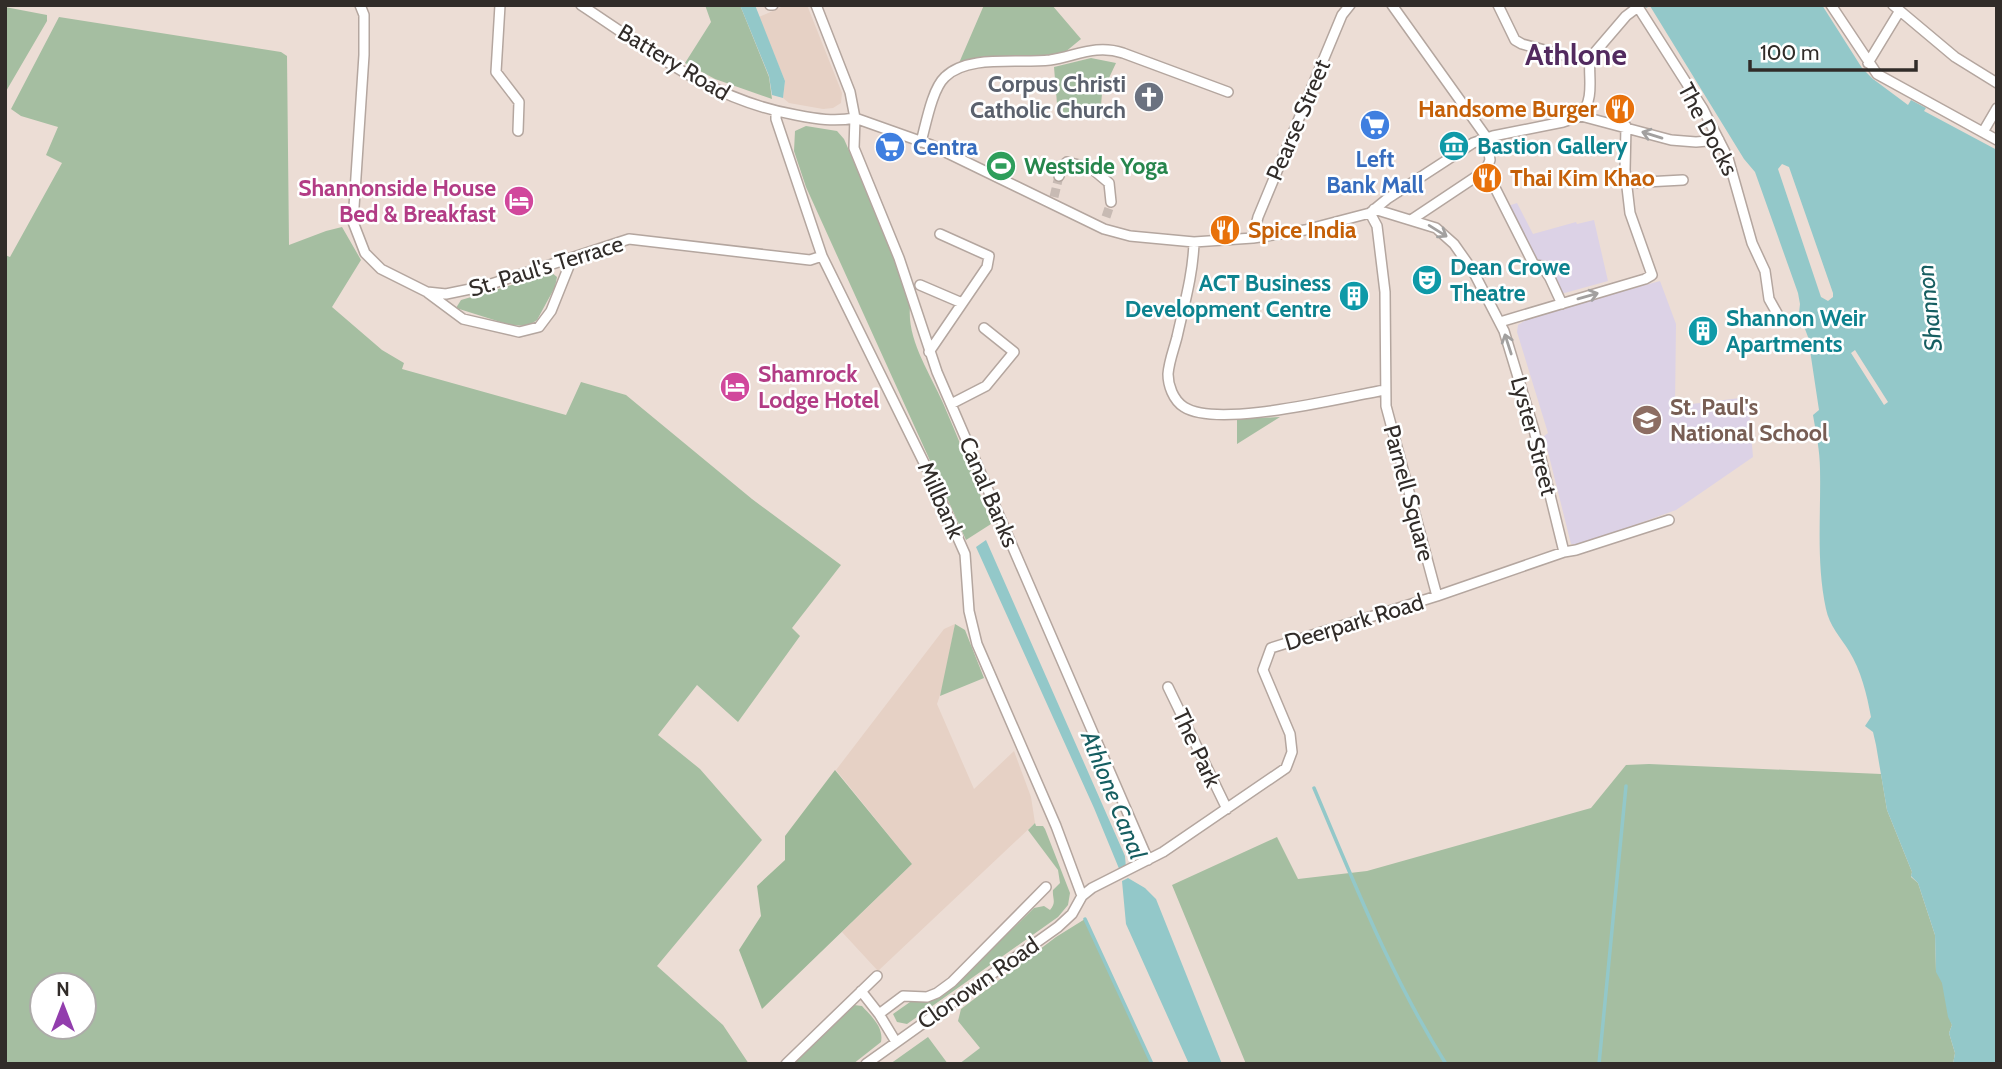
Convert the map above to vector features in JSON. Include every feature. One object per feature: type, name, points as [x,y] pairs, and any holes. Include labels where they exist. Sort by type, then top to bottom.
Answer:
[{"type":"street","name":"St. Paul's Terrace","points":[[359,5],[364,15],[364,43],[354,229],[365,253],[375,265],[427,292],[446,295],[463,292],[629,239],[810,260],[822,256]]},
{"type":"street","points":[[500,5],[496,72],[519,102],[518,131]]},
{"type":"street","name":"Battery Road","points":[[581,5],[693,79],[748,104],[796,116],[836,122],[855,118]]},
{"type":"street","name":"Canal Banks","points":[[816,5],[850,92],[855,118],[854,148],[895,246],[916,304],[929,352],[1148,860]]},
{"type":"street","name":"Pearse Street","points":[[1253,238],[1258,217],[1275,175],[1342,15],[1350,5]]},
{"type":"street","points":[[1392,5],[1487,138],[1490,160],[1486,170],[1411,220]]},
{"type":"street","points":[[1831,5],[1868,63],[1885,80],[1997,140]]},
{"type":"street","points":[[1498,7],[1515,40],[1589,62],[1592,79],[1587,107],[1581,116]]},
{"type":"street","name":"The Docks","points":[[1589,62],[1617,26],[1638,7],[1703,110],[1728,158],[1752,243],[1765,271],[1769,299],[1778,315]]},
{"type":"street","points":[[1868,63],[1896,8],[1955,57],[1997,83]]},
{"type":"street","points":[[921,142],[940,82],[952,71],[976,64],[1049,60],[1086,50],[1108,49],[1228,92]]},
{"type":"street","points":[[1983,132],[1997,108]]},
{"type":"street","name":"Millbank","points":[[779,112],[776,119],[822,256],[930,475],[965,554],[969,611],[977,644],[1055,825],[1082,896]]},
{"type":"street","points":[[855,118],[921,142],[999,176],[1053,201],[1101,228],[1130,236],[1194,242],[1253,238],[1305,230],[1372,211],[1466,147],[1487,138],[1535,129],[1581,116],[1671,140],[1719,140]]},
{"type":"street","points":[[1500,322],[1651,275],[1630,213],[1624,138],[1626,126]]},
{"type":"street","points":[[1059,176],[1061,167],[1067,162],[1091,168],[1109,183],[1111,202]]},
{"type":"street","points":[[1486,170],[1489,171],[1505,210],[1534,265],[1542,266],[1562,304]]},
{"type":"street","points":[[1627,183],[1683,180]]},
{"type":"street","name":"Lyster Street","points":[[1372,211],[1436,228],[1454,243],[1473,271],[1500,322],[1534,430],[1563,552]]},
{"type":"street","name":"Parnell Square","points":[[1372,211],[1381,252],[1386,328],[1386,406],[1437,596]]},
{"type":"street","points":[[1101,228],[1106,217]]},
{"type":"street","points":[[929,352],[986,267],[989,257],[940,234]]},
{"type":"street","points":[[1194,242],[1191,285],[1168,371],[1171,389],[1177,401],[1185,408],[1237,414],[1278,410],[1385,390]]},
{"type":"street","points":[[427,292],[463,319],[519,332],[539,327],[551,311],[569,266],[567,260]]},
{"type":"street","points":[[920,285],[962,303]]},
{"type":"street","points":[[951,404],[986,386],[1014,352],[984,328]]},
{"type":"street","name":"Deerpark Road","points":[[1082,896],[1092,888],[1148,860],[1286,768],[1292,752],[1290,734],[1263,670],[1271,648],[1669,520]]},
{"type":"street","name":"The Park","points":[[1168,687],[1227,809]]},
{"type":"street","points":[[879,1014],[903,996],[927,997],[952,982],[1046,887]]},
{"type":"street","name":"Clonown Road","points":[[866,1064],[1058,927],[1077,908],[1082,896]]},
{"type":"street","points":[[786,1064],[877,976]]},
{"type":"street","points":[[860,991],[879,1014],[896,1042]]},
{"type":"shaded area","points":[[786,5],[807,5],[842,93],[841,103],[833,108],[823,109],[789,103],[783,98],[785,81],[759,17]]},
{"type":"shaded area","points":[[1517,203],[1533,234],[1594,220],[1608,281],[1561,294],[1536,263],[1508,206]]},
{"type":"shaded area","name":"St. Paul's National School","points":[[1660,281],[1676,324],[1675,406],[1748,397],[1753,457],[1676,510],[1579,545],[1571,544],[1544,436],[1548,433],[1517,332],[1518,325],[1530,317]]},
{"type":"shaded area","points":[[955,624],[937,704],[974,789],[1014,751],[1031,797],[1035,823],[878,971],[842,932],[912,864],[836,770],[944,629]]},
{"type":"green space","points":[[705,5],[740,5],[769,77],[772,99],[715,79],[685,63],[711,22]]},
{"type":"green space","points":[[984,5],[1052,5],[1081,39],[1064,53],[1042,57],[968,60],[959,63]]},
{"type":"green space","points":[[5,7],[47,15],[47,21],[5,93]]},
{"type":"green space","points":[[59,17],[281,52],[287,56],[289,245],[342,227],[361,260],[332,307],[382,350],[404,363],[402,369],[566,415],[581,382],[626,395],[752,499],[841,565],[792,628],[800,636],[738,722],[697,685],[658,735],[700,769],[762,840],[657,966],[723,1025],[749,1064],[5,1064],[5,255],[10,257],[62,163],[46,155],[58,127],[21,116],[11,109]]},
{"type":"green space","points":[[1091,58],[1116,63],[1102,93],[1100,120],[1058,116],[1054,67]]},
{"type":"green space","points":[[806,126],[837,131],[844,139],[886,235],[910,307],[916,344],[956,433],[991,524],[966,540],[806,187],[794,151],[795,131]]},
{"type":"green space","points":[[552,273],[557,277],[555,287],[537,320],[528,326],[510,325],[456,308],[461,300]]},
{"type":"green space","points":[[1280,417],[1237,444],[1237,419]]},
{"type":"green space","points":[[955,624],[965,630],[984,678],[940,696]]},
{"type":"green space","points":[[1626,765],[1881,774],[1887,810],[1912,872],[1911,877],[1918,883],[1935,935],[1936,971],[1942,982],[1952,1025],[1949,1033],[1955,1053],[1953,1064],[1246,1064],[1172,885],[1277,837],[1298,879],[1367,871],[1591,808]]},
{"type":"green space","points":[[835,770],[912,864],[762,1009],[739,950],[761,916],[757,886],[785,860],[785,836]]},
{"type":"green space","points":[[1035,823],[1045,829],[1070,893],[1068,905],[1058,917],[907,1024],[897,1022],[893,1014],[910,1002],[916,1002],[916,999],[937,999],[945,994],[1034,908],[1044,906],[1050,910],[1054,902],[1053,890],[1060,883],[1058,870],[1028,830]]},
{"type":"green space","points":[[1085,919],[1152,1064],[959,1064],[980,1048],[958,1021],[961,1009],[1056,937]]},
{"type":"green space","points":[[854,1005],[862,1006],[876,1022],[881,1031],[881,1042],[853,1064],[793,1064]]},
{"type":"green space","points":[[928,1037],[948,1064],[890,1064]]},
{"type":"water","points":[[740,5],[755,5],[785,81],[783,98],[772,95],[769,76]]},
{"type":"water","name":"Shannon","points":[[1644,5],[1822,5],[1862,68],[1873,79],[1908,105],[1911,100],[1926,108],[1924,111],[1997,150],[1997,1064],[1953,1064],[1955,1053],[1949,1033],[1952,1025],[1942,983],[1936,972],[1935,935],[1918,883],[1911,876],[1912,872],[1887,810],[1873,732],[1865,726],[1871,717],[1860,674],[1832,626],[1826,609],[1820,557],[1820,462],[1813,415],[1819,410],[1808,337],[1799,313],[1798,293],[1755,172],[1744,159],[1650,6],[1646,8]]},
{"type":"water","points":[[986,540],[1125,856],[1126,868],[1120,871],[976,547]]},
{"type":"water","points":[[1128,878],[1145,888],[1156,899],[1222,1064],[1189,1064],[1126,924],[1122,881]]},
{"type":"pier","points":[[1782,164],[1789,167],[1833,293],[1833,297],[1828,301],[1821,297],[1778,169]]},
{"type":"pier","points":[[1855,350],[1888,402],[1884,405],[1851,353]]},
{"type":"waterway","points":[[1599,1064],[1626,786]]},
{"type":"waterway","points":[[1314,788],[1391,963],[1446,1064]]},
{"type":"waterway","points":[[1085,919],[1152,1064]]},
{"type":"tunnel","points":[[1054,197],[1059,176]]},
{"type":"tunnel","points":[[1106,217],[1111,202]]},
{"type":"place","name":"Corpus Christi Catholic Church","points":[[1149,97]]},
{"type":"place","name":"Handsome Burger","points":[[1620,109]]},
{"type":"place","name":"Left Bank Mall","points":[[1375,125]]},
{"type":"place","name":"Bastion Gallery","points":[[1454,146]]},
{"type":"place","name":"Centra","points":[[890,147]]},
{"type":"place","name":"Westside Yoga","points":[[1001,166]]},
{"type":"place","name":"Thai Kim Khao","points":[[1487,178]]},
{"type":"place","name":"Shannonside House Bed & Breakfast","points":[[519,201]]},
{"type":"place","name":"Spice India","points":[[1225,230]]},
{"type":"place","name":"Dean Crowe Theatre","points":[[1427,280]]},
{"type":"place","name":"ACT Business Development Centre","points":[[1354,296]]},
{"type":"place","name":"Shannon Weir Apartments","points":[[1703,331]]},
{"type":"place","name":"Shamrock Lodge Hotel","points":[[735,387]]},
{"type":"place","name":"St. Paul's National School","points":[[1647,420]]},
{"type":"district","name":"Athlone","points":[[1576,54]]},
{"type":"water label","name":"Athlone Canal","points":[[1114,795]]}]
